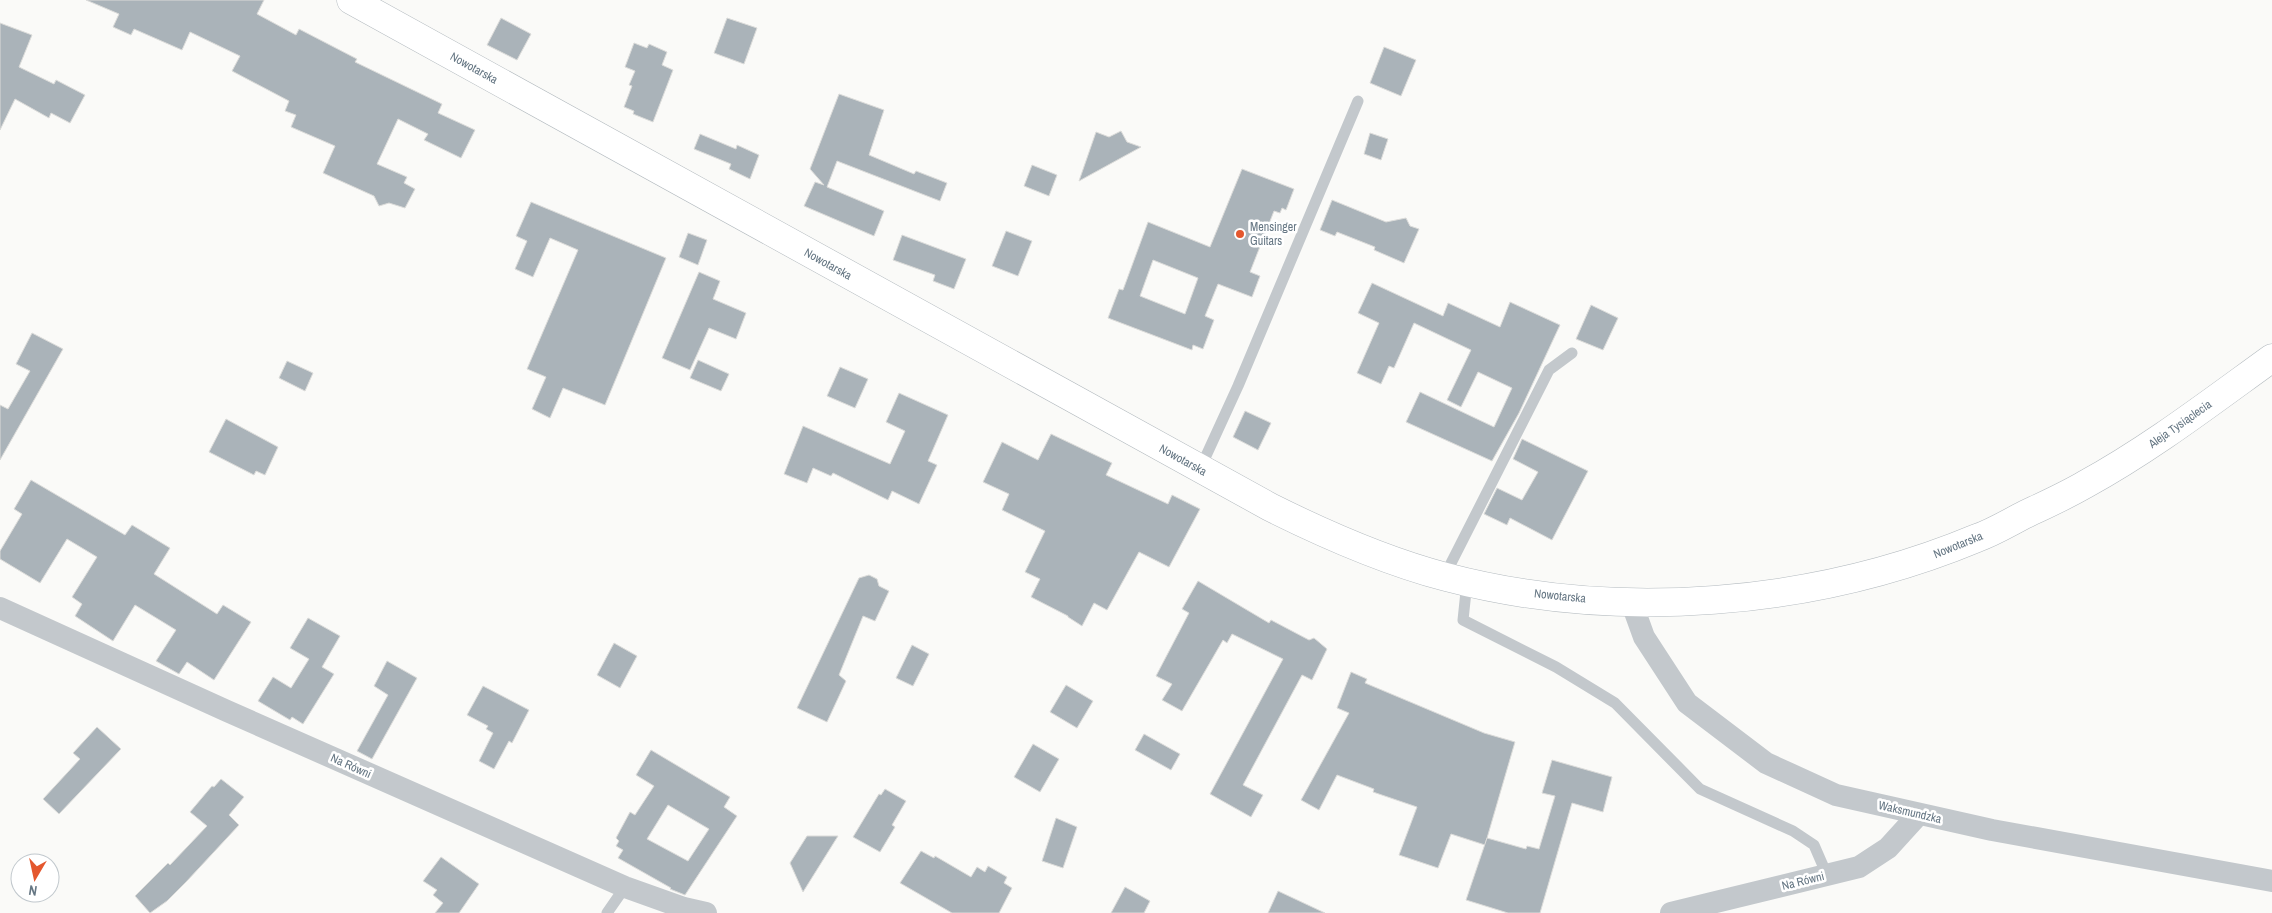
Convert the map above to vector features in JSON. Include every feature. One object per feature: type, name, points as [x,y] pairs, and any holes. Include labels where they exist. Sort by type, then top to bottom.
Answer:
[{"type":"street","name":"Nowotarska","points":[[351,0],[1270,507],[1320,532],[1369,551],[1456,579],[1566,598],[1631,601],[1724,600],[1822,586],[1922,560],[1980,538],[2084,485]]},
{"type":"street","name":"Aleja Tysiąclecia","points":[[2084,485],[2153,443],[2272,358]]},
{"type":"street","name":"Waksmundzka","points":[[1631,601],[1644,637],[1687,703],[1766,762],[1836,795],[1918,815],[2272,881]]},
{"type":"street","name":"Na Równi","points":[[0,608],[227,711],[625,887],[684,908],[706,913]]},
{"type":"street","name":"Na Równi","points":[[1671,913],[1859,867],[1888,848],[1918,815]]},
{"type":"lane","points":[[1200,469],[1238,386],[1358,102]]},
{"type":"lane","points":[[1572,353],[1549,370],[1456,579],[1462,620],[1556,668],[1615,702],[1700,789],[1793,832],[1814,845],[1827,875]]},
{"type":"lane","points":[[606,913],[625,887]]},
{"type":"building","points":[[86,0],[264,0],[257,14],[296,35],[299,29],[357,59],[355,62],[442,104],[438,113],[475,130],[461,158],[424,140],[428,134],[398,119],[377,164],[407,177],[404,183],[415,189],[405,208],[389,203],[379,206],[374,196],[323,173],[335,146],[291,127],[296,115],[285,111],[289,101],[232,71],[240,56],[190,32],[182,50],[134,29],[131,35],[113,27],[119,14]]},
{"type":"building","points":[[501,18],[531,34],[517,60],[487,45]]},
{"type":"building","points":[[727,18],[757,28],[744,64],[714,53]]},
{"type":"building","points":[[0,23],[32,35],[19,67],[54,84],[56,80],[85,95],[70,123],[51,113],[49,118],[15,99],[0,130]]},
{"type":"building","points":[[634,43],[647,48],[649,44],[667,52],[662,65],[673,70],[653,122],[633,114],[634,111],[624,107],[632,86],[629,85],[635,71],[625,67]]},
{"type":"building","points":[[1384,47],[1416,60],[1401,96],[1370,83]]},
{"type":"building","points":[[839,94],[884,110],[869,155],[914,174],[916,171],[947,183],[940,201],[837,161],[827,187],[884,211],[874,236],[804,206],[815,182],[824,185],[810,169]]},
{"type":"building","points":[[1121,131],[1127,142],[1141,147],[1079,181],[1096,132],[1109,137]]},
{"type":"building","points":[[1370,133],[1388,139],[1381,160],[1364,154]]},
{"type":"building","points":[[700,134],[736,149],[737,145],[759,155],[750,179],[729,169],[731,164],[694,149]]},
{"type":"building","points":[[1032,165],[1057,175],[1049,196],[1024,186]]},
{"type":"building","points":[[1242,169],[1294,189],[1286,210],[1282,208],[1280,213],[1274,211],[1250,272],[1260,276],[1252,297],[1218,284],[1205,316],[1214,320],[1203,349],[1193,345],[1192,350],[1108,318],[1119,289],[1123,290],[1148,222],[1210,247]],"holes":[[[1153,260],[1198,278],[1185,314],[1140,296]]]},
{"type":"building","points":[[1332,200],[1386,222],[1406,218],[1410,226],[1419,229],[1404,263],[1374,250],[1375,247],[1337,232],[1335,236],[1320,230]]},
{"type":"building","points":[[531,202],[666,258],[605,405],[563,388],[550,418],[532,409],[546,377],[527,369],[578,250],[550,238],[533,277],[515,269],[527,241],[516,236]]},
{"type":"building","points":[[1006,231],[1032,241],[1018,276],[992,266]]},
{"type":"building","points":[[688,233],[707,240],[698,265],[679,257]]},
{"type":"building","points":[[902,235],[966,259],[954,289],[933,281],[935,275],[893,260]]},
{"type":"building","points":[[699,272],[720,281],[713,299],[746,313],[736,339],[709,328],[690,370],[662,358]]},
{"type":"building","points":[[1372,283],[1443,316],[1448,303],[1500,327],[1510,302],[1560,325],[1519,413],[1492,461],[1406,422],[1420,392],[1494,427],[1512,388],[1478,372],[1461,407],[1447,400],[1471,350],[1414,323],[1394,368],[1389,366],[1381,384],[1357,373],[1379,323],[1358,313]]},
{"type":"building","points":[[1591,305],[1618,318],[1603,350],[1576,339]]},
{"type":"building","points":[[32,333],[63,349],[0,460],[0,405],[8,409],[30,371],[16,364]]},
{"type":"building","points":[[698,360],[729,374],[721,391],[690,378]]},
{"type":"building","points":[[287,361],[313,373],[305,391],[279,378]]},
{"type":"building","points":[[840,367],[868,379],[855,408],[827,396]]},
{"type":"building","points":[[899,393],[948,415],[928,461],[937,465],[919,504],[892,491],[888,500],[833,473],[831,476],[813,468],[807,483],[784,474],[803,426],[890,464],[905,431],[886,422]]},
{"type":"building","points":[[1245,411],[1271,423],[1258,450],[1233,437]]},
{"type":"building","points":[[226,419],[278,447],[265,475],[256,471],[254,475],[209,452]]},
{"type":"building","points":[[1051,434],[1112,463],[1106,475],[1168,504],[1172,495],[1200,509],[1169,567],[1139,552],[1107,610],[1094,603],[1082,626],[1068,616],[1031,597],[1040,579],[1025,572],[1045,531],[1002,510],[1009,494],[983,482],[1002,442],[1038,460]]},
{"type":"building","points":[[1522,439],[1588,471],[1552,540],[1510,518],[1507,525],[1484,514],[1497,488],[1522,500],[1538,472],[1513,459]]},
{"type":"building","points":[[31,480],[125,535],[132,525],[170,548],[154,574],[217,614],[223,605],[251,622],[214,680],[187,662],[179,674],[156,661],[176,630],[135,605],[113,641],[75,616],[82,604],[72,597],[97,557],[67,539],[40,583],[0,559],[0,551],[22,514],[14,509]]},
{"type":"building","points":[[869,575],[877,579],[879,586],[889,591],[875,621],[863,616],[839,675],[846,681],[827,722],[797,708],[859,578]]},
{"type":"building","points":[[1198,581],[1269,623],[1271,620],[1309,640],[1314,638],[1327,649],[1312,680],[1302,675],[1243,785],[1263,795],[1251,817],[1210,794],[1283,659],[1232,634],[1227,643],[1223,640],[1182,711],[1162,700],[1172,684],[1156,676],[1189,613],[1182,609]]},
{"type":"building","points":[[308,618],[340,636],[322,667],[334,674],[303,724],[292,717],[290,720],[258,701],[273,677],[291,688],[309,659],[290,648]]},
{"type":"building","points":[[614,643],[637,656],[620,688],[597,675]]},
{"type":"building","points":[[912,645],[929,654],[913,686],[896,678]]},
{"type":"building","points":[[387,661],[417,678],[372,759],[357,751],[388,695],[374,686]]},
{"type":"building","points":[[1351,672],[1367,679],[1365,683],[1484,733],[1515,742],[1485,845],[1451,834],[1438,868],[1399,855],[1417,807],[1373,792],[1374,789],[1337,775],[1319,810],[1301,800],[1349,713],[1337,708]]},
{"type":"building","points":[[1066,685],[1093,701],[1077,728],[1050,712]]},
{"type":"building","points":[[483,686],[529,710],[512,743],[509,741],[494,769],[479,761],[493,733],[486,729],[488,726],[467,715]]},
{"type":"building","points":[[97,727],[121,749],[59,814],[43,799],[80,759],[73,753]]},
{"type":"building","points":[[1144,734],[1180,754],[1171,770],[1135,750]]},
{"type":"building","points":[[1033,744],[1059,759],[1040,792],[1014,777]]},
{"type":"building","points":[[651,750],[730,797],[724,807],[737,816],[685,895],[670,889],[618,858],[623,850],[616,846],[619,841],[616,838],[630,812],[635,815],[654,786],[636,775]],"holes":[[[668,805],[709,829],[688,861],[647,839]]]},
{"type":"building","points":[[1552,760],[1612,777],[1603,812],[1572,803],[1540,913],[1508,913],[1466,900],[1487,838],[1526,849],[1527,846],[1539,849],[1555,796],[1542,793]]},
{"type":"building","points":[[221,779],[244,797],[229,815],[239,825],[167,901],[150,913],[135,896],[168,863],[170,865],[207,826],[190,812],[212,786],[214,787]]},
{"type":"building","points":[[885,789],[906,801],[892,825],[895,827],[880,852],[853,837],[879,794],[881,795]]},
{"type":"building","points":[[1056,818],[1077,827],[1063,868],[1042,861]]},
{"type":"building","points":[[807,836],[838,836],[803,892],[790,863]]},
{"type":"building","points":[[921,851],[934,858],[935,856],[971,877],[977,867],[985,872],[988,866],[1007,877],[1004,883],[1012,888],[999,913],[952,913],[900,883]]},
{"type":"building","points":[[441,857],[479,884],[459,913],[435,913],[443,903],[433,895],[437,890],[423,881]]},
{"type":"building","points":[[1125,887],[1150,901],[1144,913],[1111,913]]},
{"type":"building","points":[[1278,891],[1325,913],[1268,913]]},
{"type":"place","name":"Mensinger Guitars","points":[[1240,234]]}]
